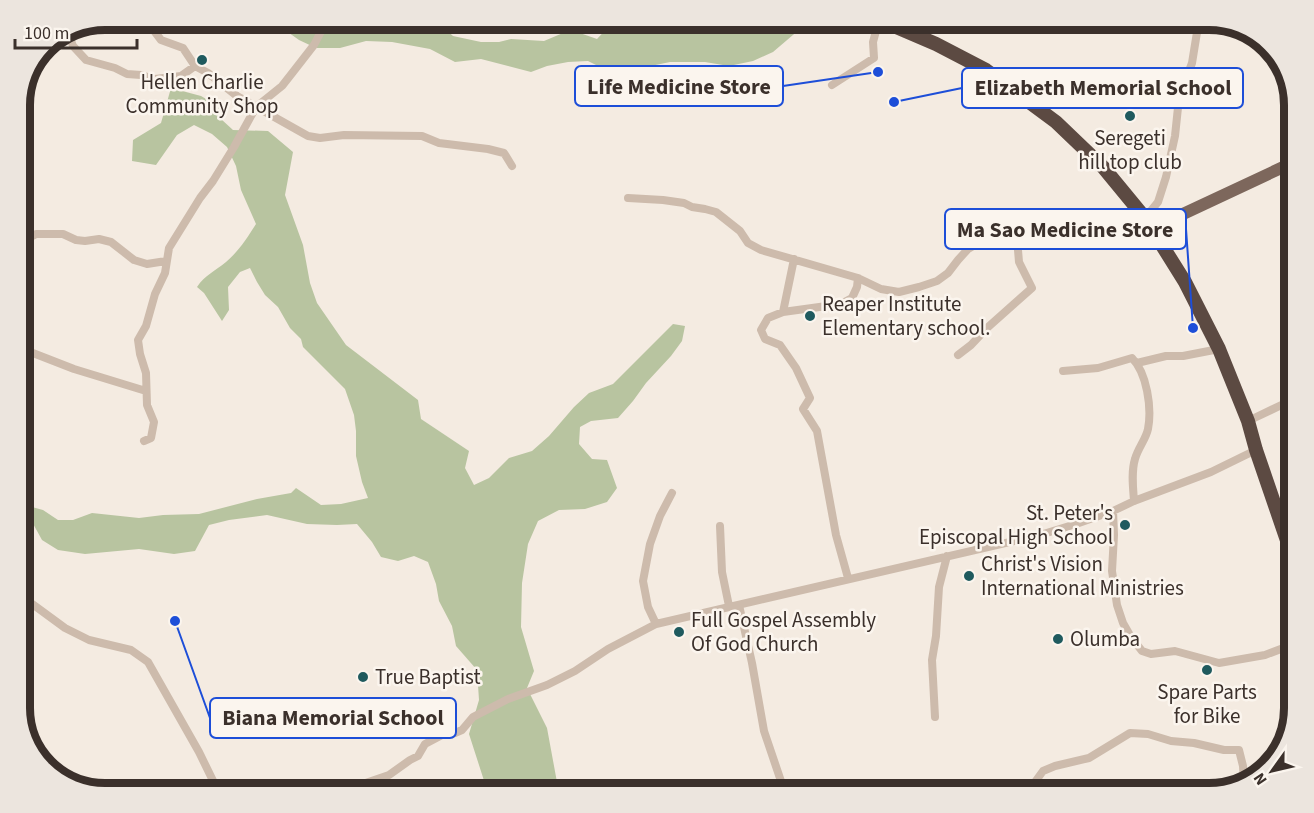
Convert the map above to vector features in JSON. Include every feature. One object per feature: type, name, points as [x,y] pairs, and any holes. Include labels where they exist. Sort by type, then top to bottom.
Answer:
[{"type":"highway","points":[[903,30],[986,70],[1056,122],[1103,167],[1145,218],[1185,282],[1219,349],[1248,421],[1284,532]]},
{"type":"main road","points":[[1158,236],[1183,214],[1284,167]]},
{"type":"street","points":[[154,30],[161,40],[183,48],[195,66],[237,96],[308,136],[321,138],[344,135],[422,136],[439,143],[504,153],[512,166]]},
{"type":"street","points":[[144,441],[151,438],[154,422],[147,405],[146,373],[138,340],[146,326],[155,294],[162,281],[169,248],[234,147],[256,107],[282,86],[294,72],[322,30]]},
{"type":"street","points":[[832,85],[874,58],[873,42],[877,30]]},
{"type":"street","points":[[628,198],[649,198],[716,212],[740,231],[748,243],[761,250],[858,278],[881,289],[899,292],[937,281],[948,273],[968,249],[1000,236],[1007,239],[1110,233],[1132,227],[1145,218],[1158,202],[1175,136],[1179,98],[1192,63],[1197,30]]},
{"type":"street","points":[[71,39],[73,46],[86,60],[115,68],[127,74],[155,79],[182,76],[195,66]]},
{"type":"street","points":[[30,237],[36,234],[63,234],[85,242],[99,239],[111,242],[134,261],[147,264],[166,261]]},
{"type":"street","points":[[958,355],[1032,288],[1019,262],[1017,238]]},
{"type":"street","points":[[783,312],[794,259]]},
{"type":"street","points":[[848,578],[836,535],[817,431],[804,409],[810,398],[796,368],[780,345],[765,339],[762,330],[768,318],[783,312],[841,304],[852,298],[858,278]]},
{"type":"street","points":[[1137,363],[1166,356],[1183,356],[1219,349]]},
{"type":"street","points":[[30,352],[74,369],[146,391]]},
{"type":"street","points":[[1063,371],[1098,368],[1132,358],[1137,363],[1143,374],[1149,407],[1148,429],[1135,459],[1132,483],[1134,501]]},
{"type":"street","points":[[1248,421],[1284,404]]},
{"type":"street","points":[[366,783],[389,775],[418,756],[424,744],[442,735],[455,733],[474,717],[508,699],[547,686],[608,649],[656,624],[1040,535],[1113,511],[1211,472],[1256,450]]},
{"type":"street","points":[[656,624],[648,607],[643,581],[650,544],[660,516],[672,493]]},
{"type":"street","points":[[1113,511],[1112,571],[1117,604],[1123,623],[1142,651],[1151,654],[1175,651],[1219,663],[1265,656],[1284,648]]},
{"type":"street","points":[[720,526],[722,572],[729,606]]},
{"type":"street","points":[[935,717],[932,660],[939,587],[947,556]]},
{"type":"street","points":[[30,602],[65,628],[89,640],[130,650],[148,662],[199,752],[214,783]]},
{"type":"street","points":[[739,605],[764,731],[781,783]]},
{"type":"street","points":[[1035,783],[1043,771],[1055,765],[1089,758],[1130,733],[1148,734],[1171,741],[1194,743],[1224,750],[1239,750],[1242,762]]},
{"type":"green space","points":[[285,30],[446,30],[453,36],[481,42],[499,42],[511,39],[544,41],[563,33],[577,32],[597,39],[606,30],[799,30],[773,52],[753,61],[729,66],[705,62],[670,62],[636,69],[608,71],[588,61],[547,66],[531,72],[481,59],[455,62],[430,49],[392,42],[366,41],[340,48],[316,48]]},
{"type":"green space","points":[[171,88],[201,96],[218,106],[221,119],[233,130],[268,131],[293,152],[285,195],[303,245],[310,283],[317,303],[346,345],[418,400],[421,419],[469,451],[465,468],[474,485],[489,478],[509,458],[532,451],[589,393],[613,384],[673,324],[685,326],[682,341],[618,418],[591,421],[580,427],[579,444],[592,459],[607,460],[617,488],[607,502],[585,509],[559,510],[538,521],[528,544],[522,583],[521,627],[534,671],[527,688],[547,728],[557,783],[485,783],[469,734],[479,700],[477,670],[456,646],[452,626],[439,601],[428,562],[414,556],[398,561],[381,557],[357,524],[307,524],[267,515],[229,520],[209,525],[195,551],[174,554],[139,549],[85,554],[58,550],[42,540],[31,520],[32,507],[43,510],[58,520],[73,520],[92,513],[139,518],[199,514],[291,493],[296,488],[321,505],[341,504],[368,498],[356,456],[354,415],[345,389],[303,347],[301,339],[290,328],[278,307],[265,295],[250,268],[240,272],[228,287],[229,310],[222,321],[204,293],[197,287],[235,253],[256,224],[241,190],[236,166],[227,147],[212,134],[194,125],[177,135],[156,165],[132,161],[133,140],[161,123]]},
{"type":"place","name":"Hellen Charlie Community Shop","points":[[202,60]]},
{"type":"place","name":"Life Medicine Store","points":[[878,72]]},
{"type":"place","name":"Elizabeth Memorial School","points":[[894,102]]},
{"type":"place","name":"Seregeti hill top club","points":[[1130,116]]},
{"type":"place","name":"Reaper Institute Elementary school.","points":[[810,316]]},
{"type":"place","name":"Ma Sao Medicine Store","points":[[1193,328]]},
{"type":"place","name":"St. Peter's Episcopal High School","points":[[1125,525]]},
{"type":"place","name":"Christ's Vision International Ministries","points":[[969,576]]},
{"type":"place","name":"Biana Memorial School","points":[[175,621]]},
{"type":"place","name":"Full Gospel Assembly Of God Church","points":[[679,632]]},
{"type":"place","name":"Olumba","points":[[1058,639]]},
{"type":"place","name":"Spare Parts for Bike","points":[[1207,670]]},
{"type":"place","name":"True Baptist","points":[[363,677]]}]
